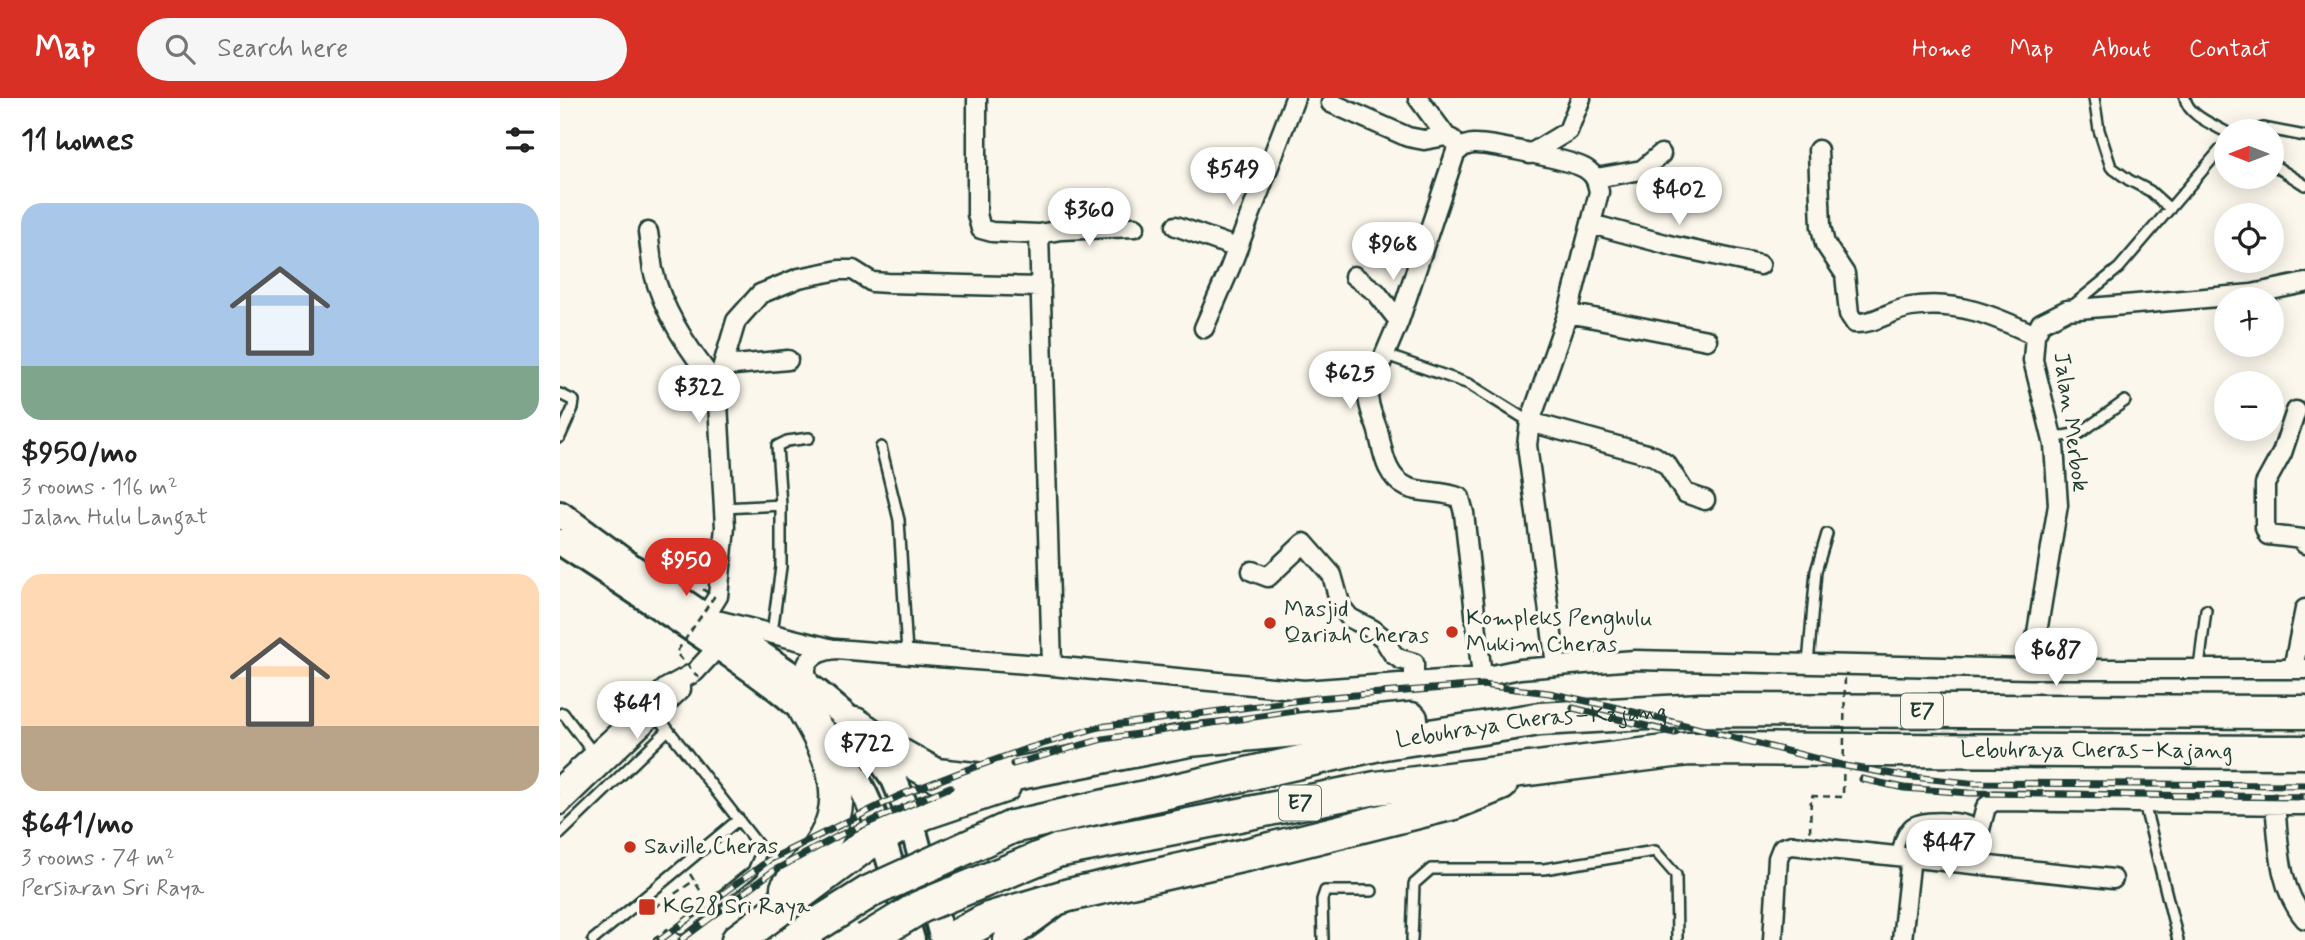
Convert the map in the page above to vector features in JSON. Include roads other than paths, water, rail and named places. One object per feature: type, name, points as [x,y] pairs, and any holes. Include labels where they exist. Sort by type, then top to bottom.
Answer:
[{"type":"highway","points":[[763,920],[826,838],[837,803],[833,763],[811,702]]},
{"type":"highway","name":"Lebuhraya Cheras–Kajang","points":[[804,934],[869,892],[1012,827],[1384,743],[1540,719],[1701,710],[2305,712]]},
{"type":"highway","points":[[855,724],[900,755],[936,775],[984,780],[1189,740],[1420,718],[1540,719]]},
{"type":"highway","name":"Lebuhraya Cheras–Kajang","points":[[866,940],[920,908],[1057,850],[1376,788],[1689,750],[2305,752]]},
{"type":"highway","points":[[738,940],[881,836],[925,813],[1065,765]]},
{"type":"highway","points":[[949,940],[988,919],[1069,895],[1250,854],[1454,803],[1544,767]]},
{"type":"main road","points":[[560,514],[705,617],[811,702],[832,742],[857,779],[881,836],[912,940]]},
{"type":"main road","points":[[560,542],[718,647],[811,702],[855,724],[894,779],[911,820],[943,940]]},
{"type":"main road","points":[[1006,940],[1069,895]]},
{"type":"street","points":[[977,98],[978,214],[981,229],[1039,234],[1061,230],[1135,227]]},
{"type":"street","points":[[1203,328],[1295,98]]},
{"type":"street","points":[[1418,98],[1446,136],[1462,146]]},
{"type":"street","points":[[1530,153],[1568,131],[1581,98]]},
{"type":"street","points":[[1331,103],[1408,137],[1424,140],[1446,136]]},
{"type":"street","points":[[1482,677],[1464,513],[1460,498],[1407,487],[1393,475],[1383,458],[1368,405],[1368,394],[1399,321],[1455,154],[1462,146],[1475,144],[1530,153],[1584,167],[1596,178],[1599,191],[1568,313],[1530,422],[1527,445],[1556,665]]},
{"type":"street","points":[[1818,150],[1821,227],[1825,244],[1845,274],[1849,314],[1855,324],[1867,324],[1910,307],[1951,306],[1991,314],[2035,335]]},
{"type":"street","points":[[1596,178],[1642,170],[1661,153]]},
{"type":"street","points":[[1591,224],[1760,265]]},
{"type":"street","points":[[1176,226],[1237,248]]},
{"type":"street","points":[[648,232],[654,272],[665,303],[684,341],[717,385]]},
{"type":"street","points":[[1039,234],[1052,666]]},
{"type":"street","points":[[1041,287],[872,282],[853,270],[839,270],[799,278],[760,294],[736,321],[717,385],[725,527],[718,596],[705,617],[836,649],[1304,690],[1482,677],[1556,665],[1635,660],[2031,669],[2299,669],[2305,608]]},
{"type":"street","points":[[1354,275],[1376,292],[1399,321]]},
{"type":"street","name":"Jalan Merbok","points":[[2031,669],[2058,505],[2051,438],[2033,360],[2035,335],[2041,323],[2067,310],[2252,294],[2305,283]]},
{"type":"street","points":[[1568,313],[1707,340]]},
{"type":"street","points":[[724,366],[788,360]]},
{"type":"street","points":[[2296,411],[2281,453],[2265,484],[2265,528],[2269,535],[2302,539],[2305,544]]},
{"type":"street","points":[[1530,422],[1654,456],[1667,465],[1685,492],[1705,500]]},
{"type":"street","points":[[1252,571],[1268,577],[1304,543],[1332,575],[1341,607],[1350,618],[1383,638],[1399,659],[1414,663],[1414,682]]},
{"type":"street","points":[[560,805],[697,675],[718,647]]},
{"type":"street","points":[[811,702],[807,667],[812,655],[836,649]]},
{"type":"street","points":[[560,785],[666,688],[697,675]]},
{"type":"street","points":[[1971,863],[1986,807],[1994,801],[2305,805]]},
{"type":"street","points":[[2274,804],[2283,876],[2295,908],[2305,919]]},
{"type":"street","points":[[1773,940],[1778,858],[1782,848],[1792,845],[2113,880]]},
{"type":"street","points":[[1902,940],[1904,856]]},
{"type":"lane","points":[[2094,98],[2099,130],[2111,167],[2151,191],[2170,209]]},
{"type":"lane","points":[[2185,98],[2185,103],[2192,112],[2214,125]]},
{"type":"lane","points":[[2284,132],[2305,136]]},
{"type":"lane","points":[[2067,310],[2119,268],[2214,157]]},
{"type":"lane","points":[[2284,172],[2305,185]]},
{"type":"lane","points":[[1386,355],[1469,384],[1530,422]]},
{"type":"lane","points":[[560,394],[574,401],[560,437]]},
{"type":"lane","points":[[2051,438],[2080,433],[2125,401]]},
{"type":"lane","points":[[772,633],[781,567],[777,446],[787,441],[809,438]]},
{"type":"lane","points":[[881,447],[899,520],[906,654]]},
{"type":"lane","points":[[724,508],[780,505]]},
{"type":"lane","points":[[1808,664],[1816,571],[1827,534]]},
{"type":"lane","points":[[2199,668],[2206,610]]},
{"type":"lane","points":[[560,714],[563,713],[594,754]]},
{"type":"lane","points":[[656,714],[762,850],[753,871],[681,929]]},
{"type":"lane","points":[[560,834],[668,730]]},
{"type":"lane","points":[[2144,803],[2178,940]]},
{"type":"lane","points":[[1904,856],[1900,839],[1911,823],[1926,818],[1954,818],[1973,824],[1980,833]]},
{"type":"lane","points":[[593,940],[739,819]]},
{"type":"lane","points":[[1412,940],[1413,884],[1431,869],[1544,869],[1655,851],[1676,875],[1677,940]]},
{"type":"lane","points":[[1323,940],[1322,900],[1325,891],[1372,891]]},
{"type":"railway","points":[[660,940],[769,860],[901,795],[961,772],[1099,727],[1317,698],[1482,685],[1549,693],[1845,766],[1969,783],[2305,785]]},
{"type":"railway","points":[[1573,708],[1675,733]]},
{"type":"railway","points":[[1013,764],[1103,739],[1295,711]]},
{"type":"railway","points":[[1862,779],[1904,788],[1969,793],[2305,797]]},
{"type":"railway","points":[[681,940],[773,871],[840,835],[950,787]]},
{"type":"place","name":"Masjid Qariah Cheras","points":[[1270,623]]},
{"type":"place","name":"Kompleks Penghulu Mukim Cheras","points":[[1452,632]]},
{"type":"place","name":"Saville Cheras","points":[[630,847]]},
{"type":"place","name":"KG28 Sri Raya","points":[[647,907]]}]
